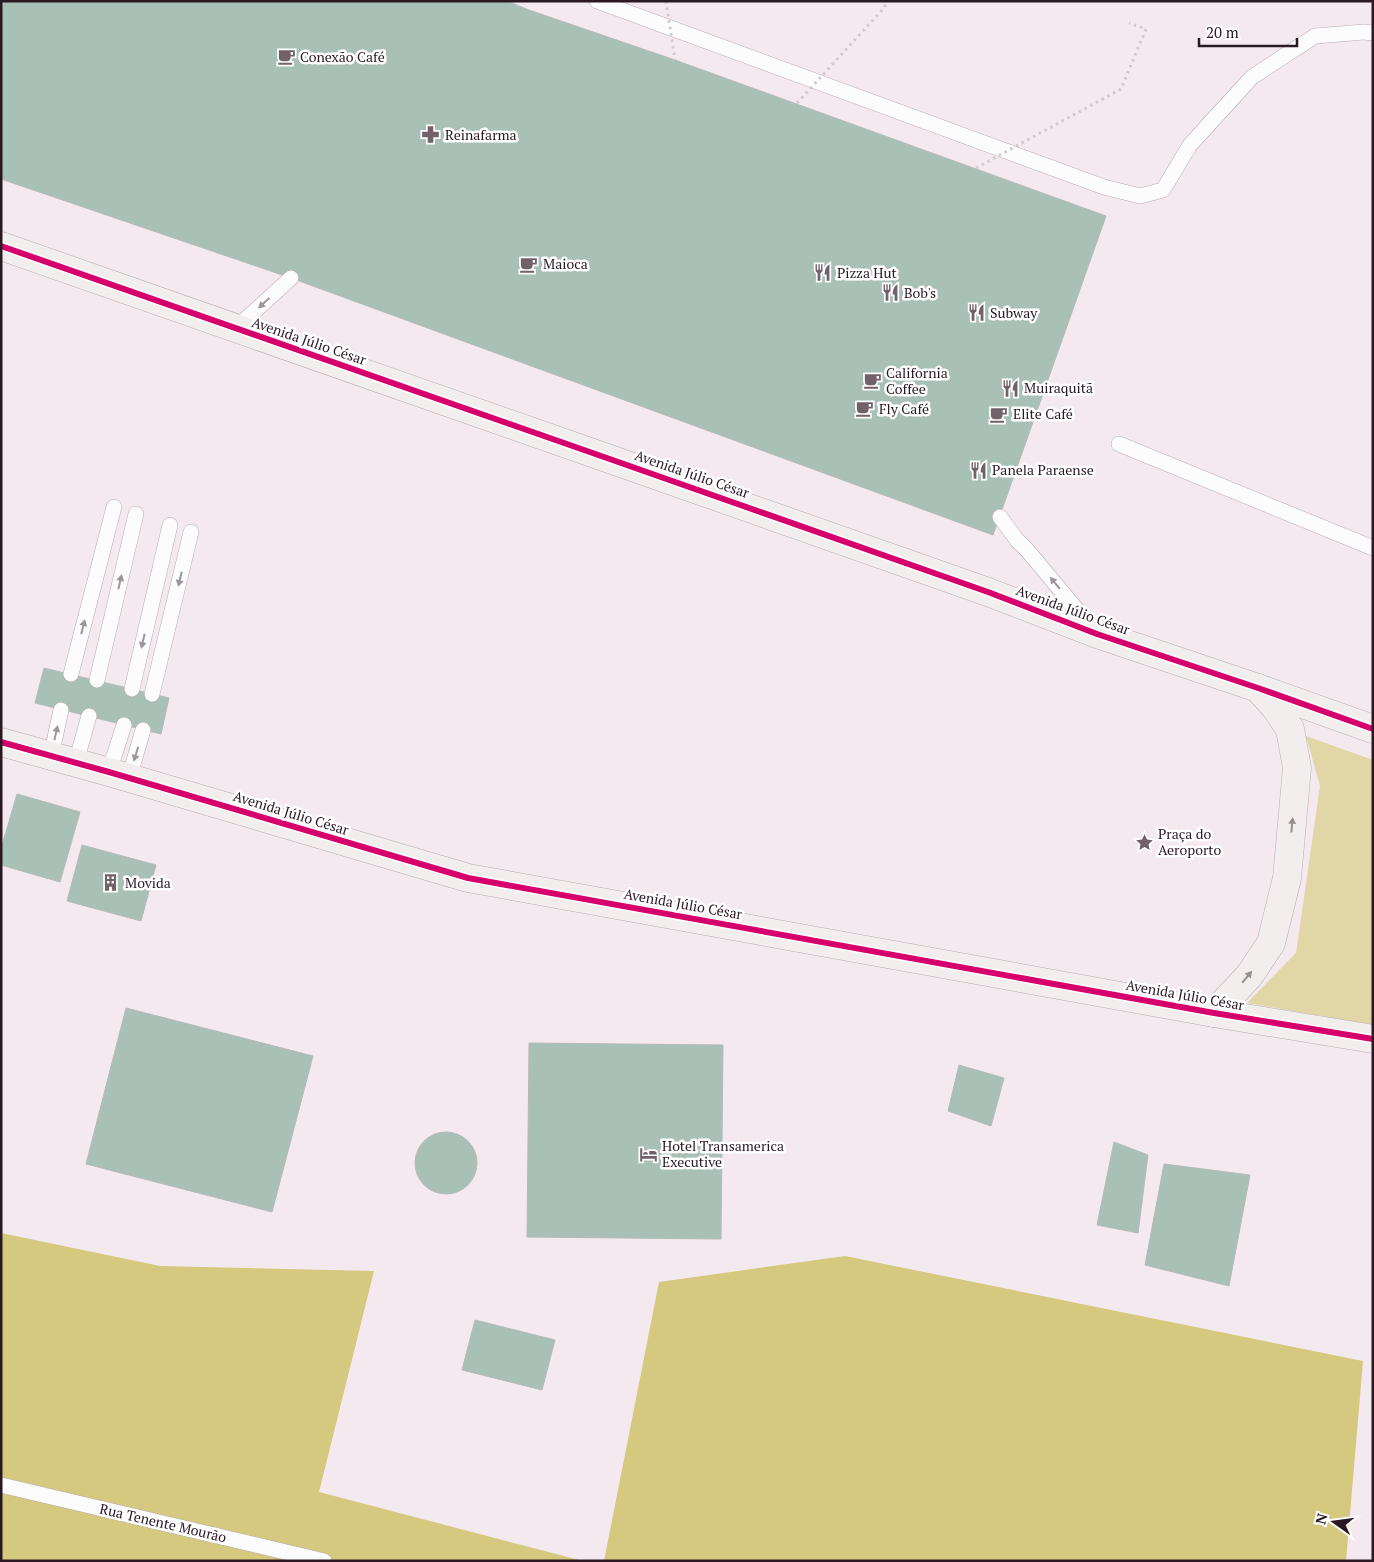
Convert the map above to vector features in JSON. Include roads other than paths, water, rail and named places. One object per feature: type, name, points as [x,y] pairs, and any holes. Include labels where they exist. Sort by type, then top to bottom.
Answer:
[{"type":"street","name":"Avenida Júlio César","points":[[1,246],[979,589],[1098,634],[1373,729]]},
{"type":"street","points":[[1214,1013],[1248,976],[1271,943],[1287,878],[1297,768],[1290,729],[1275,707],[1258,688]]},
{"type":"street","name":"Avenida Júlio César","points":[[1,742],[119,774],[468,878],[1214,1013],[1373,1039]]},
{"type":"lane","points":[[597,1],[1104,187],[1140,196],[1163,190],[1190,145],[1252,77],[1315,36],[1373,33]]},
{"type":"lane","points":[[236,328],[291,278]]},
{"type":"lane","points":[[1118,444],[1373,548]]},
{"type":"lane","points":[[71,674],[114,507]]},
{"type":"lane","points":[[97,680],[136,514]]},
{"type":"lane","points":[[1000,516],[1017,540],[1098,634]]},
{"type":"lane","points":[[132,689],[170,525]]},
{"type":"lane","points":[[152,694],[191,532]]},
{"type":"lane","points":[[62,710],[63,759]]},
{"type":"lane","points":[[63,759],[89,716]]},
{"type":"lane","points":[[119,774],[124,725]]},
{"type":"lane","points":[[119,774],[144,730]]},
{"type":"lane","name":"Rua Tenente Mourão","points":[[1,1486],[324,1561]]},
{"type":"place","name":"Conexão Café","points":[[286,57]]},
{"type":"place","name":"Reinafarma","points":[[431,135]]},
{"type":"place","name":"Maioca","points":[[529,264]]},
{"type":"place","name":"Pizza Hut","points":[[823,273]]},
{"type":"place","name":"Bob's","points":[[890,293]]},
{"type":"place","name":"Subway","points":[[976,313]]},
{"type":"place","name":"California Coffee","points":[[872,381]]},
{"type":"place","name":"Muiraquitã","points":[[1010,388]]},
{"type":"place","name":"Fly Café","points":[[865,409]]},
{"type":"place","name":"Elite Café","points":[[999,414]]},
{"type":"place","name":"Panela Paraense","points":[[978,470]]},
{"type":"place","name":"Praça do Aeroporto","points":[[1144,842]]},
{"type":"place","name":"Movida","points":[[111,883]]},
{"type":"place","name":"Hotel Transamerica Executive","points":[[648,1154]]}]
